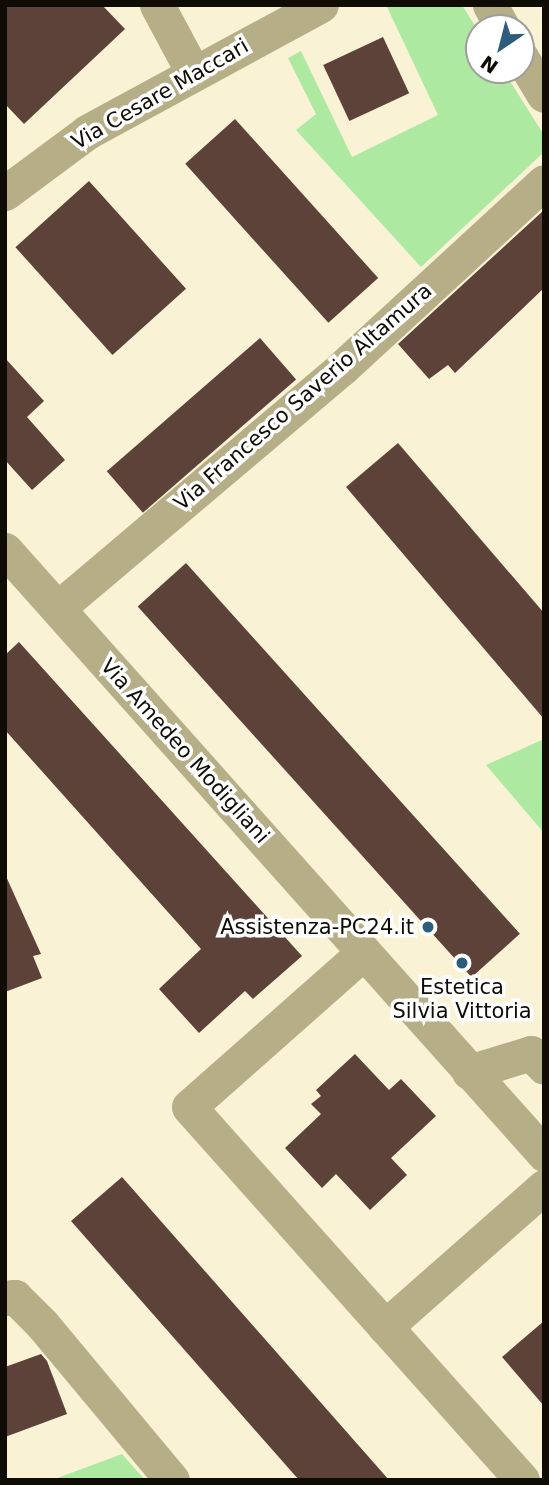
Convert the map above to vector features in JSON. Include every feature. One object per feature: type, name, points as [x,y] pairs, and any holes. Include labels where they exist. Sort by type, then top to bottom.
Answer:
[{"type":"street","points":[[157,5],[193,72]]},
{"type":"street","name":"Via Cesare Maccari","points":[[5,193],[87,132],[193,72],[321,5]]},
{"type":"street","name":"Via Francesco Saverio Altamura","points":[[58,608],[343,367],[544,182]]},
{"type":"street","name":"Via Amedeo Modigliani","points":[[5,550],[544,1154]]},
{"type":"street","points":[[363,953],[189,1107],[522,1480]]},
{"type":"street","points":[[469,1072],[531,1053],[544,1067]]},
{"type":"street","points":[[385,1327],[544,1186]]},
{"type":"street","points":[[5,1298],[15,1297],[42,1324],[172,1480]]},
{"type":"green space","points":[[462,5],[468,14],[465,14],[465,84],[512,84],[544,135],[544,152],[421,267],[296,130],[316,114],[288,58],[301,51],[352,157],[438,115],[387,7]]},
{"type":"green space","points":[[544,739],[544,833],[486,765]]},
{"type":"green space","points":[[122,1454],[145,1480],[52,1480]]},
{"type":"building","points":[[5,5],[102,5],[125,29],[24,124],[5,104]]},
{"type":"building","points":[[383,37],[409,93],[349,121],[323,65]]},
{"type":"building","points":[[235,119],[378,278],[328,323],[185,164]]},
{"type":"building","points":[[89,181],[186,289],[112,355],[15,247]]},
{"type":"building","points":[[544,210],[544,288],[455,373],[448,365],[429,379],[398,344]]},
{"type":"building","points":[[260,338],[296,380],[143,513],[107,471]]},
{"type":"building","points":[[5,358],[44,401],[27,417],[65,460],[32,490],[5,460]]},
{"type":"building","points":[[398,443],[544,613],[544,719],[346,487]]},
{"type":"building","points":[[186,563],[520,934],[472,977],[138,606]]},
{"type":"building","points":[[19,642],[302,956],[253,999],[245,991],[199,1033],[159,989],[201,949],[5,730],[5,655]]},
{"type":"building","points":[[5,874],[41,954],[33,956],[42,978],[5,992]]},
{"type":"building","points":[[355,1054],[389,1090],[401,1079],[436,1116],[391,1158],[407,1175],[370,1210],[336,1174],[322,1188],[285,1148],[321,1114],[311,1104],[321,1096],[316,1090]]},
{"type":"building","points":[[122,1177],[389,1480],[299,1480],[71,1221]]},
{"type":"building","points":[[544,1321],[544,1406],[502,1357]]},
{"type":"building","points":[[41,1354],[47,1361],[67,1414],[5,1437],[5,1367]]},
{"type":"place","name":"Assistenza-PC24.it","points":[[428,927]]},
{"type":"place","name":"Estetica Silvia Vittoria","points":[[462,963]]}]
